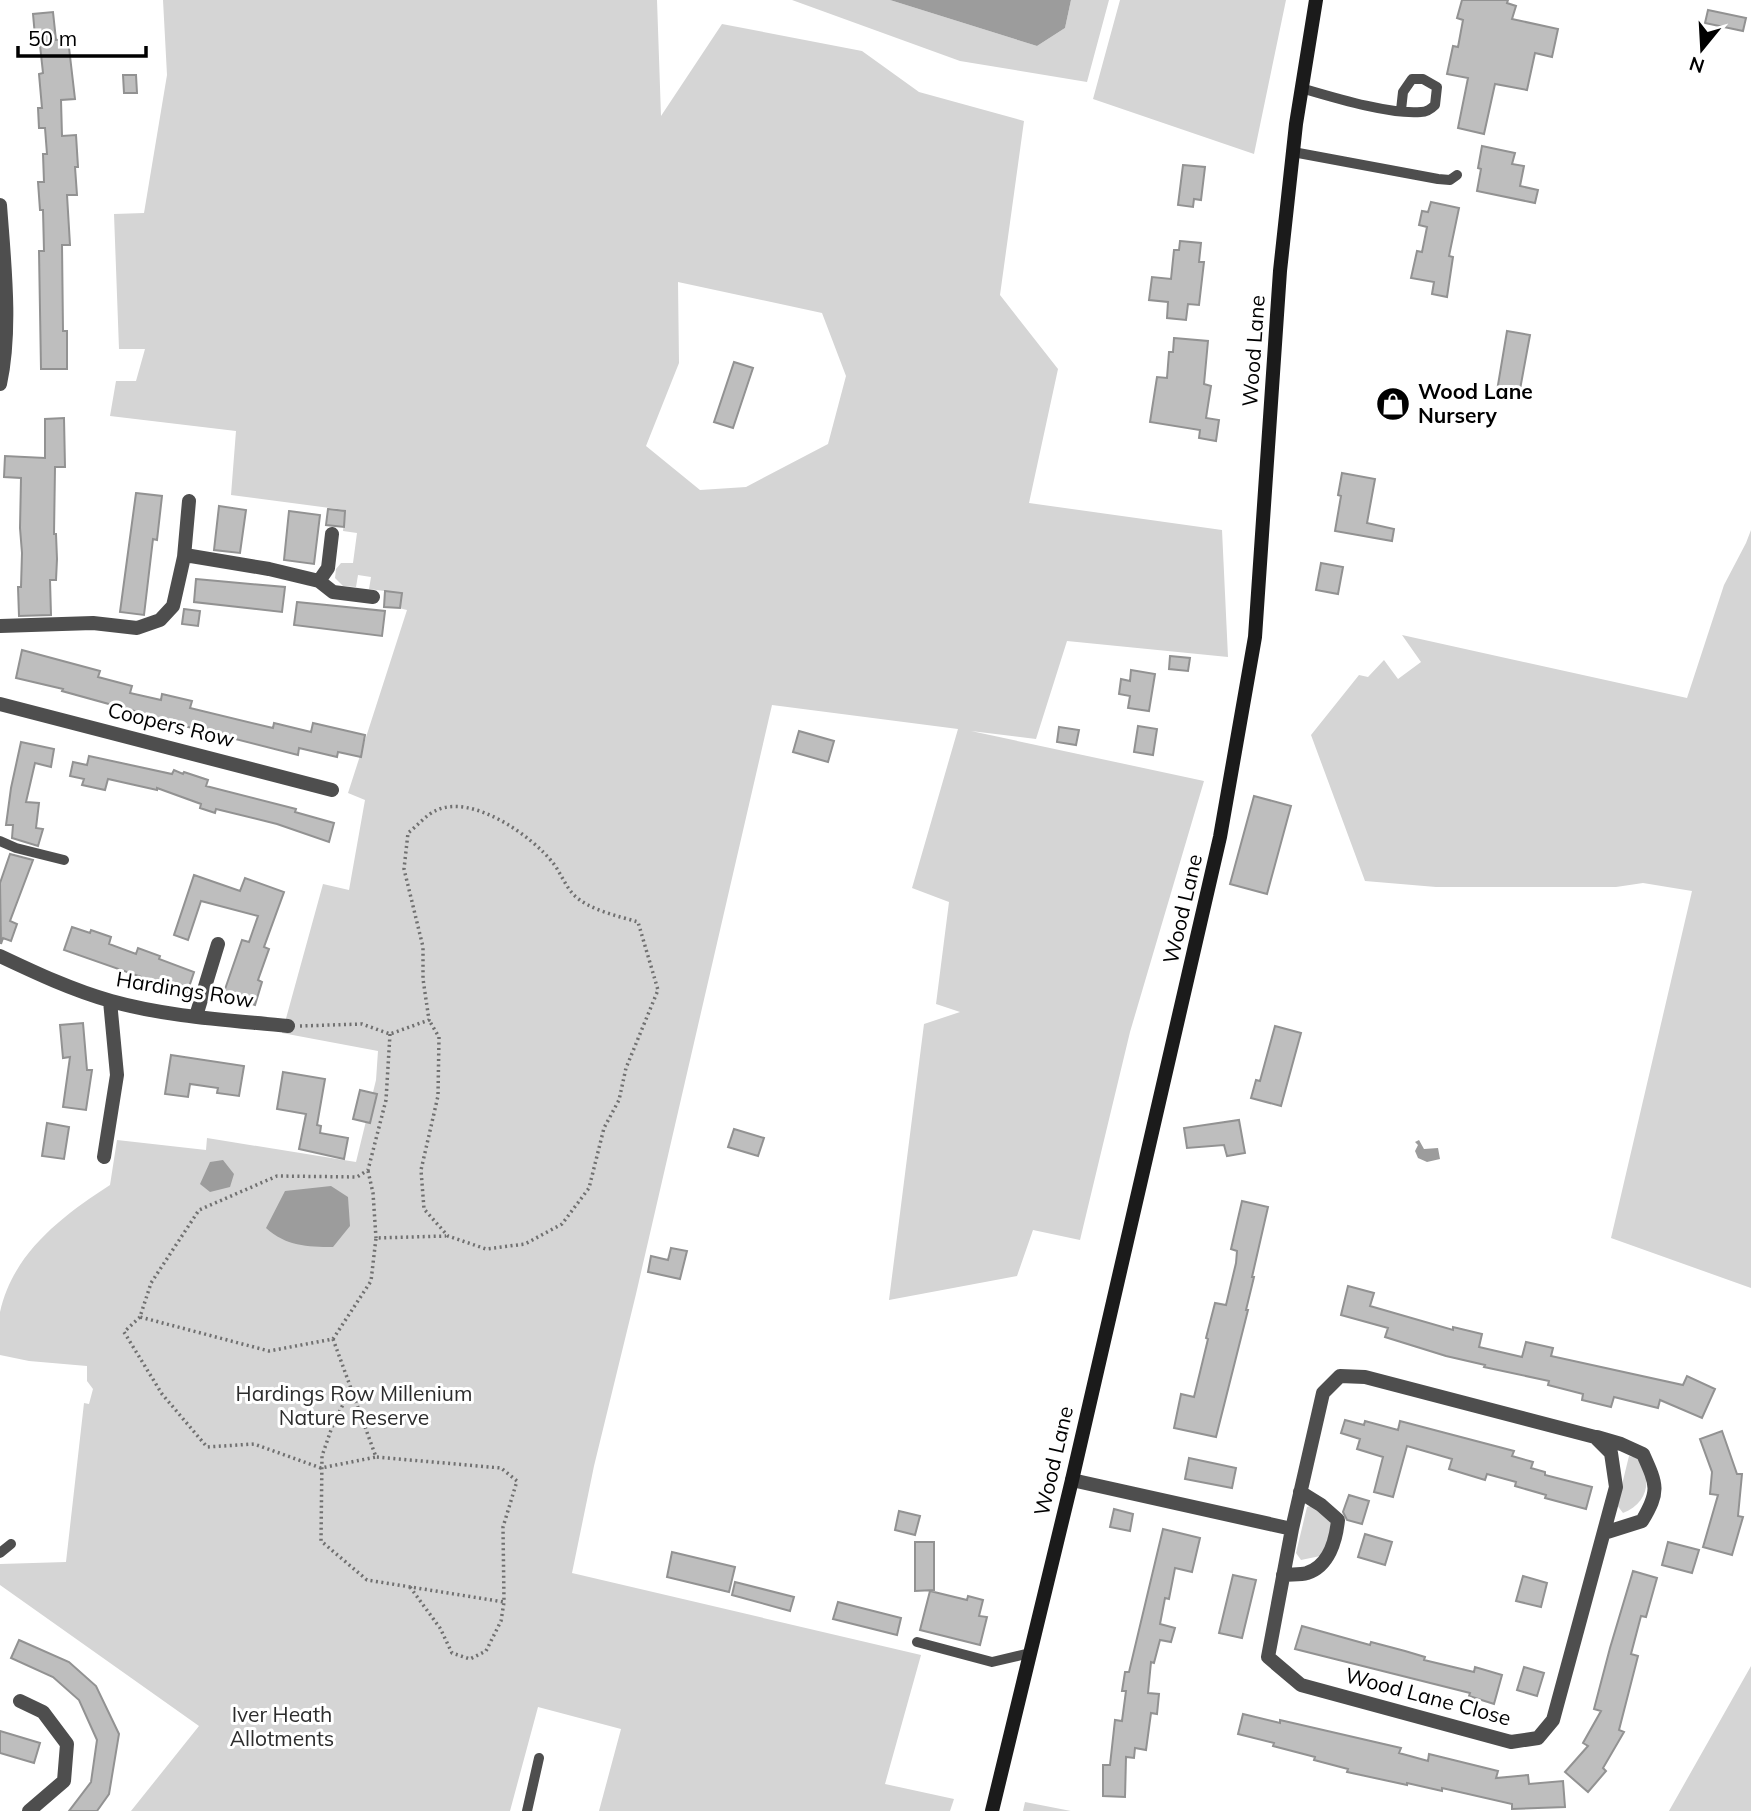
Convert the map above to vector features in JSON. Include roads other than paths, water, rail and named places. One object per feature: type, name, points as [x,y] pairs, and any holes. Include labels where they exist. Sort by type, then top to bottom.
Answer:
[{"type":"street","name":"Wood Lane","points":[[992,1811],[1072,1480],[1220,838],[1255,637],[1280,271],[1301,88],[1316,0]]},
{"type":"street","points":[[0,205],[5,278],[4,366],[0,384]]},
{"type":"street","points":[[0,626],[93,623],[137,628],[160,620],[173,606],[184,557],[189,501]]},
{"type":"street","points":[[319,581],[328,568],[332,534]]},
{"type":"street","points":[[184,557],[269,569],[319,581],[332,592],[373,597]]},
{"type":"street","name":"Coopers Row","points":[[0,704],[332,790]]},
{"type":"street","points":[[195,1016],[218,944]]},
{"type":"street","name":"Hardings Row","points":[[0,956],[43,976],[110,1001],[195,1016],[288,1026]]},
{"type":"street","points":[[104,1157],[117,1075],[110,1001]]},
{"type":"street","name":"Wood Lane Close","points":[[1595,1437],[1611,1453],[1616,1487],[1553,1720],[1538,1738],[1511,1742],[1301,1685],[1268,1657],[1292,1529],[1323,1393],[1340,1376],[1366,1377],[1595,1437],[1621,1444],[1643,1454],[1655,1480],[1653,1502],[1642,1521],[1604,1533]]},
{"type":"street","points":[[1072,1480],[1292,1529]]},
{"type":"street","points":[[1283,1575],[1308,1573],[1323,1562],[1336,1542],[1338,1520],[1300,1492]]},
{"type":"street","points":[[20,1701],[43,1713],[67,1744],[64,1781],[29,1811]]},
{"type":"lane","points":[[1301,88],[1401,110]]},
{"type":"lane","points":[[1293,152],[1438,179],[1450,180],[1457,175]]},
{"type":"lane","points":[[0,841],[16,848],[64,860]]},
{"type":"lane","points":[[0,1553],[11,1544]]},
{"type":"lane","points":[[916,1643],[992,1662],[1030,1653]]},
{"type":"lane","points":[[527,1811],[539,1758]]},
{"type":"place","name":"Wood Lane Nursery","points":[[1393,404]]},
{"type":"park label","name":"Hardings Row Millenium Nature Reserve","points":[[354,1406]]},
{"type":"park label","name":"Iver Heath Allotments","points":[[282,1727]]}]
